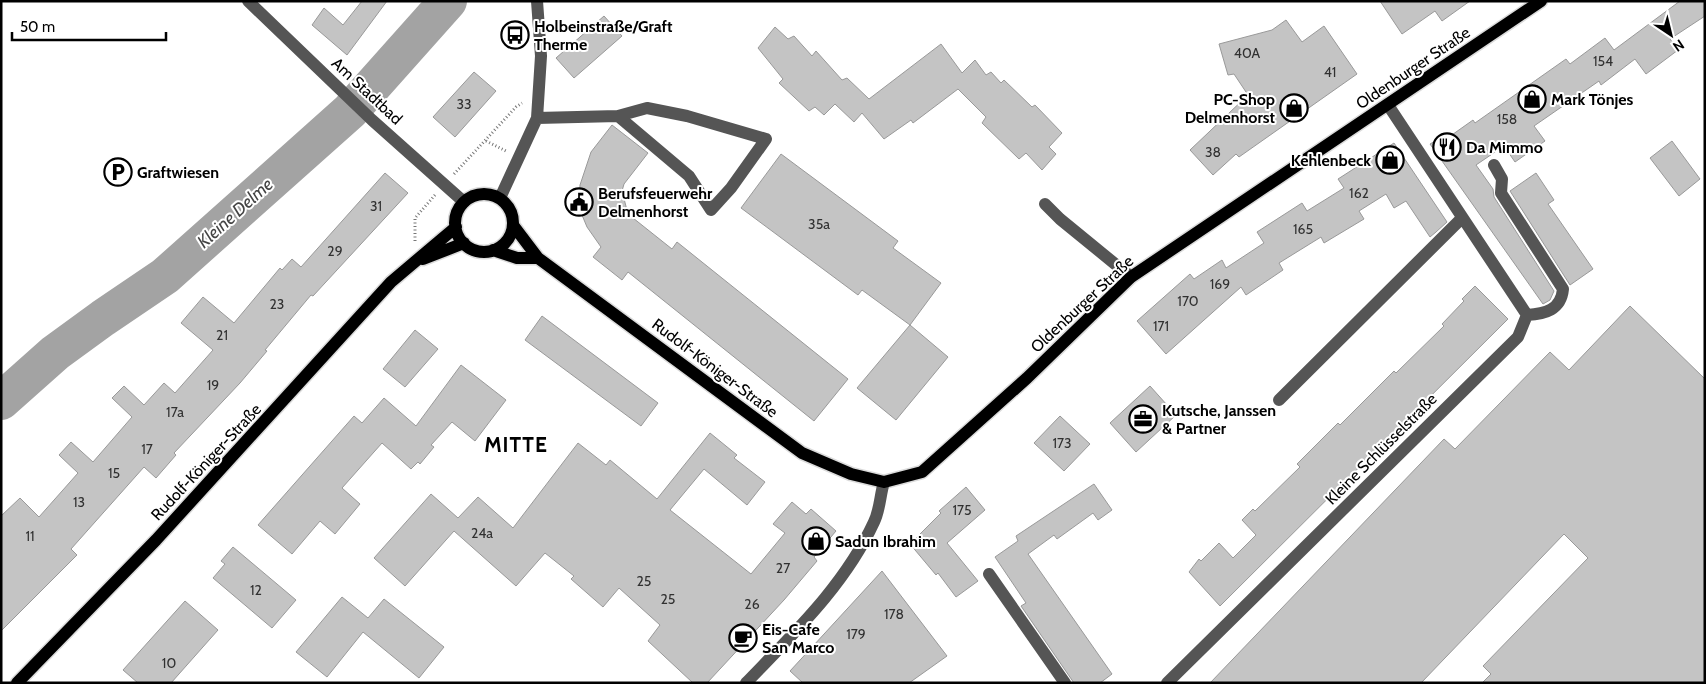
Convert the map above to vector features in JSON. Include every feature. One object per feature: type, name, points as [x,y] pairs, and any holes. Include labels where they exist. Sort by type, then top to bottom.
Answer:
[{"type":"main road","name":"Oldenburger Straße","points":[[884,482],[922,472],[1027,378],[1131,277],[1541,1]]},
{"type":"main road","points":[[500,198],[480,194],[464,202],[458,210],[456,227],[464,243],[475,250],[492,250],[517,258],[538,258]]},
{"type":"main road","name":"Rudolf-Königer-Straße","points":[[500,198],[512,213],[513,225],[538,258],[802,453],[851,474],[884,482]]},
{"type":"main road","points":[[492,250],[501,246],[509,238],[513,225]]},
{"type":"main road","name":"Rudolf-Königer-Straße","points":[[17,683],[196,497],[356,318],[391,282],[456,227]]},
{"type":"main road","name":"Rudolf-Königer-Straße","points":[[416,262],[464,243]]},
{"type":"street","name":"Am Stadtbad","points":[[248,1],[372,120],[445,183],[464,202]]},
{"type":"street","points":[[500,198],[537,118],[541,56],[537,1]]},
{"type":"street","points":[[1388,105],[1527,315],[1543,314],[1557,304],[1563,289],[1501,193],[1502,179],[1494,165]]},
{"type":"street","points":[[537,118],[618,116],[647,108],[687,116],[766,139],[731,188],[711,210],[689,176],[618,116]]},
{"type":"street","points":[[1045,204],[1060,219],[1131,277]]},
{"type":"street","points":[[1279,400],[1462,218]]},
{"type":"street","name":"Kleine Schlüsselstraße","points":[[1167,683],[1518,337],[1527,315]]},
{"type":"street","points":[[746,683],[801,625],[847,569],[875,520],[884,482]]},
{"type":"street","points":[[989,574],[1065,683]]},
{"type":"path","points":[[416,262],[415,218],[516,107],[540,92]]},
{"type":"building","points":[[362,1],[387,1],[347,55],[312,25],[324,8],[343,25]]},
{"type":"building","points":[[1380,1],[1470,1],[1442,21],[1435,11],[1402,34]]},
{"type":"building","points":[[1680,1],[1705,1],[1705,16],[1670,39],[1678,50],[1646,74],[1635,59],[1601,85],[1599,81],[1534,126],[1545,141],[1515,162],[1504,146],[1476,165],[1493,189],[1494,197],[1554,291],[1550,300],[1543,304],[1430,144],[1442,137],[1449,137],[1473,120],[1475,123],[1566,59],[1570,64],[1605,38],[1614,50]]},
{"type":"building","points":[[604,16],[622,36],[574,78],[556,58]]},
{"type":"building","points":[[1286,20],[1302,42],[1324,26],[1357,74],[1239,157],[1236,154],[1213,175],[1190,150],[1248,95],[1234,74],[1228,75],[1219,44],[1272,30]]},
{"type":"building","points":[[775,27],[788,39],[794,36],[812,56],[816,51],[842,80],[847,78],[869,99],[941,44],[962,73],[975,60],[986,75],[991,72],[1001,83],[1004,80],[1032,107],[1035,105],[1062,133],[1049,147],[1056,154],[1042,170],[1026,153],[1019,159],[982,123],[986,117],[958,89],[913,123],[911,120],[884,139],[862,113],[854,122],[835,104],[824,115],[815,107],[809,111],[779,83],[783,79],[758,48]]},
{"type":"building","points":[[474,72],[496,91],[455,137],[433,117]]},
{"type":"building","points":[[612,125],[648,153],[624,184],[622,191],[628,214],[672,249],[677,242],[848,379],[814,421],[628,272],[622,280],[593,257],[601,247],[587,227],[582,215],[579,205],[580,185],[591,152]]},
{"type":"building","points":[[1672,141],[1700,179],[1679,196],[1650,158]]},
{"type":"building","points":[[1394,143],[1447,222],[1430,237],[1406,201],[1394,208],[1386,194],[1359,211],[1364,219],[1324,243],[1321,237],[1279,263],[1283,270],[1246,295],[1241,287],[1166,354],[1137,321],[1190,274],[1194,279],[1222,260],[1226,268],[1264,243],[1257,232],[1302,203],[1307,211],[1344,188],[1338,179]]},
{"type":"building","points":[[781,154],[898,241],[893,248],[941,283],[910,325],[862,290],[858,295],[741,208]]},
{"type":"building","points":[[385,173],[408,193],[313,296],[311,295],[240,383],[174,453],[176,455],[156,478],[144,467],[71,549],[77,555],[1,631],[1,516],[20,498],[39,517],[78,473],[59,455],[71,442],[93,462],[132,417],[112,398],[124,386],[144,405],[164,383],[175,393],[213,350],[181,323],[203,297],[234,323],[280,268],[282,270],[292,259],[301,267]]},
{"type":"building","points":[[1536,173],[1554,200],[1548,204],[1593,269],[1570,285],[1510,191]]},
{"type":"building","points":[[1475,286],[1508,319],[1220,606],[1189,572],[1199,559],[1201,561],[1219,543],[1233,558],[1256,535],[1242,520],[1253,509],[1255,511],[1300,467],[1297,464],[1338,423],[1340,425],[1394,371],[1396,373],[1444,326],[1442,324],[1464,301],[1462,299]]},
{"type":"building","points":[[1630,306],[1705,379],[1705,683],[1482,683],[1491,674],[1483,666],[1588,558],[1564,534],[1421,683],[1210,683],[1444,439],[1455,449],[1550,352],[1569,370]]},
{"type":"building","points":[[542,316],[658,403],[641,426],[525,340]]},
{"type":"building","points":[[910,325],[948,357],[896,420],[857,388]]},
{"type":"building","points":[[415,330],[438,349],[405,387],[383,369]]},
{"type":"building","points":[[461,365],[506,400],[475,441],[452,422],[431,445],[434,447],[420,464],[418,462],[411,469],[382,443],[342,488],[360,504],[335,534],[320,521],[292,554],[258,525],[354,416],[362,423],[384,398],[416,426]]},
{"type":"building","name":"Kutsche, Janssen & Partner","points":[[1150,386],[1176,415],[1136,452],[1110,423]]},
{"type":"building","points":[[1060,416],[1090,444],[1064,471],[1034,443]]},
{"type":"building","points":[[710,433],[737,455],[734,458],[765,482],[747,505],[704,469],[670,510],[751,574],[785,533],[773,524],[792,502],[806,514],[811,509],[836,531],[814,557],[817,561],[784,600],[707,683],[693,683],[648,641],[660,625],[619,588],[603,607],[571,579],[574,576],[545,553],[516,586],[454,531],[405,586],[374,558],[431,494],[458,518],[478,497],[513,528],[578,443],[606,465],[610,460],[657,499]]},
{"type":"building","points":[[1094,484],[1112,510],[1098,520],[1093,513],[1057,539],[1054,535],[1028,554],[1112,674],[1100,683],[1074,683],[1021,606],[1026,603],[995,557],[1018,541],[1016,536]]},
{"type":"building","points":[[966,487],[985,510],[947,543],[978,581],[956,597],[938,573],[936,575],[910,544],[941,513],[939,511]]},
{"type":"building","points":[[233,547],[296,600],[272,628],[213,578],[225,564],[221,561]]},
{"type":"building","points":[[882,571],[947,656],[909,683],[803,683],[790,671]]},
{"type":"building","points":[[342,597],[368,618],[384,599],[444,647],[419,678],[363,632],[327,677],[296,652]]},
{"type":"building","points":[[185,601],[218,630],[171,683],[138,683],[123,670]]},
{"type":"waterway","name":"Kleine Delme","points":[[1,401],[55,353],[165,276],[350,111],[448,1]]},
{"type":"place","name":"Holbeinstraße/Graft Therme","points":[[515,35]]},
{"type":"place","name":"Mark Tönjes","points":[[1532,99]]},
{"type":"place","name":"PC-Shop Delmenhorst","points":[[1294,108]]},
{"type":"place","name":"Da Mimmo","points":[[1447,147]]},
{"type":"place","name":"Kehlenbeck","points":[[1390,160]]},
{"type":"place","name":"Graftwiesen","points":[[118,172]]},
{"type":"place","name":"Berufsfeuerwehr Delmenhorst","points":[[579,202]]},
{"type":"place","name":"Kutsche, Janssen & Partner","points":[[1143,419]]},
{"type":"place","name":"Sadun Ibrahim","points":[[816,541]]},
{"type":"place","name":"Eis-Cafe San Marco","points":[[743,638]]},
{"type":"district","name":"MITTE","points":[[516,444]]}]
